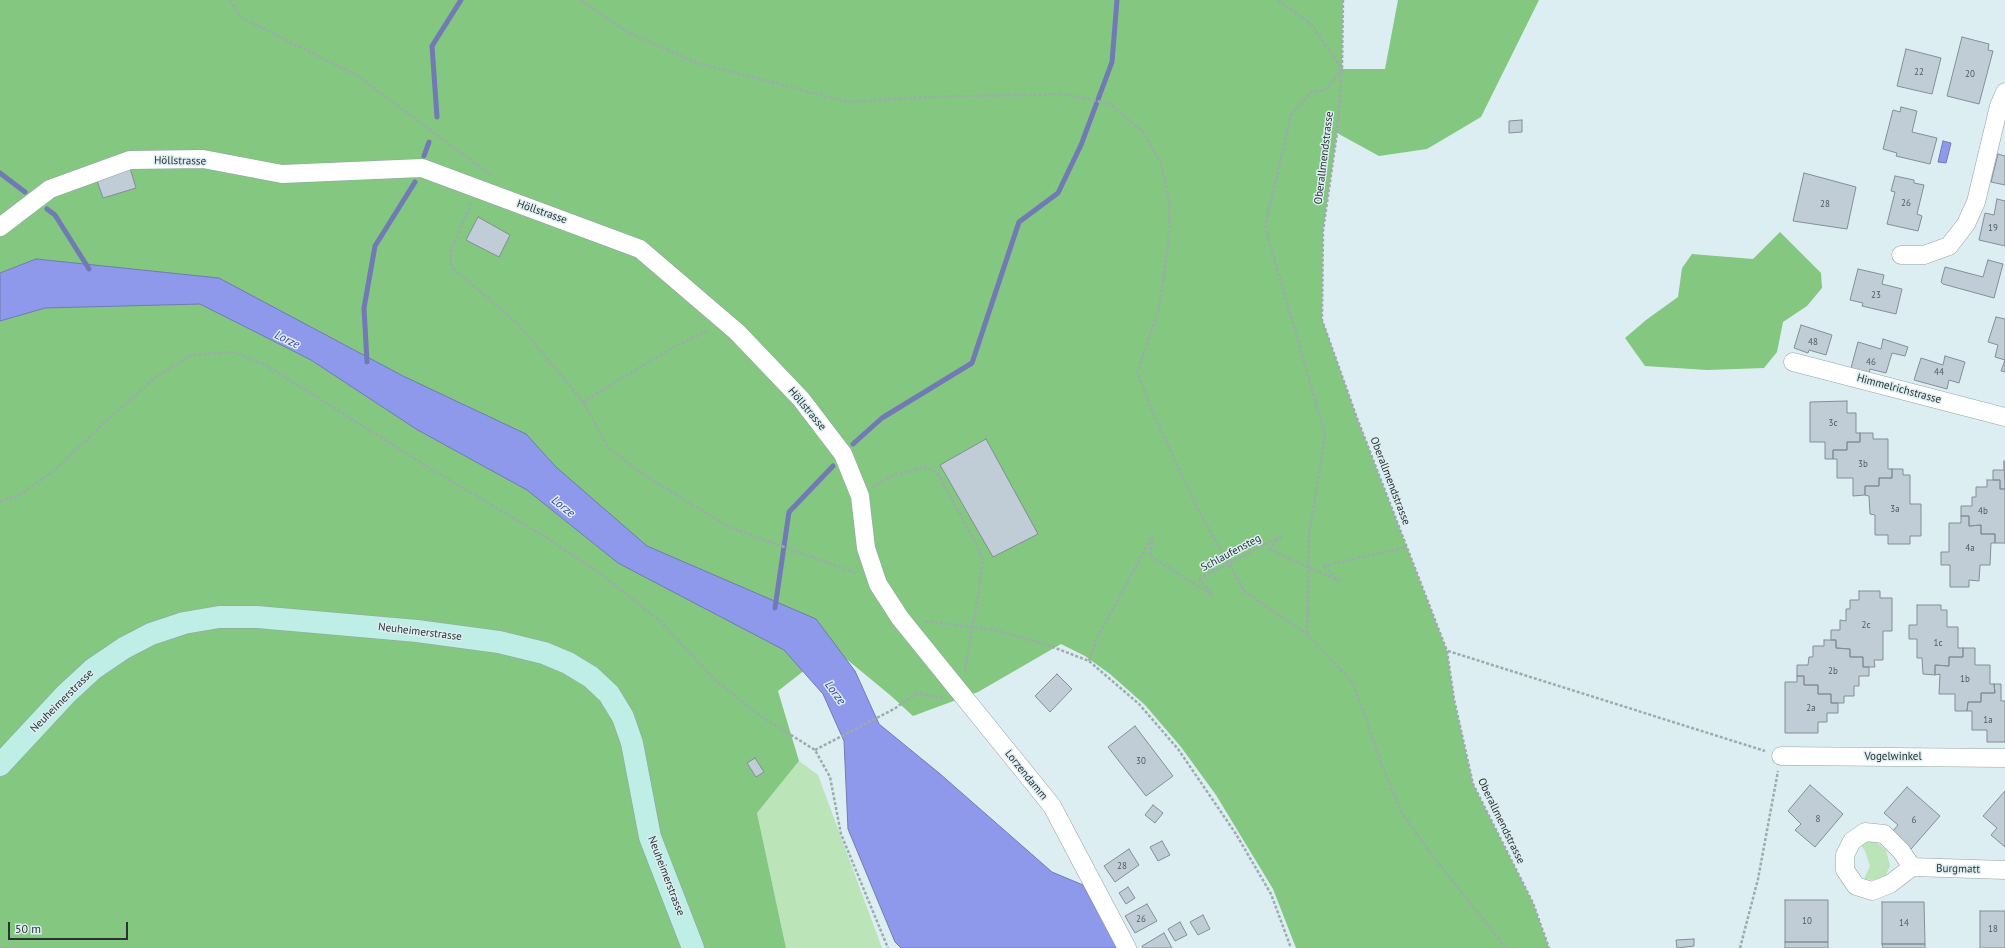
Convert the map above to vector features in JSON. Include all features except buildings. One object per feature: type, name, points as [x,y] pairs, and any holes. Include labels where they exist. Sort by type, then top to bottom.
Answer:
[{"type":"street","points":[[1901,255],[1924,255],[1949,246],[1966,224],[1976,202],[1999,106],[2005,92]]},
{"type":"street","name":"Höllstrasse","points":[[0,227],[50,189],[130,160],[203,159],[282,174],[422,168],[477,190],[555,216],[640,249],[726,323],[800,400],[843,454],[860,496],[866,548],[878,584],[900,618]]},
{"type":"street","name":"Himmelrichstrasse","points":[[1792,362],[2005,417]]},
{"type":"street","name":"Neuheimerstrasse","points":[[0,765],[66,694],[93,669],[124,648],[151,634],[184,623],[219,617],[241,617],[326,623],[417,631],[499,642],[544,653],[568,662],[592,677],[609,694],[623,717],[632,743],[650,837],[693,948]]},
{"type":"street","name":"Lorzendamm","points":[[900,618],[1052,806],[1127,948]]},
{"type":"street","name":"Vogelwinkel","points":[[1781,756],[2005,758]]},
{"type":"street","name":"Burgmatt","points":[[1912,867],[2005,870]]},
{"type":"path","points":[[230,0],[242,18],[358,76],[494,177]]},
{"type":"path","points":[[580,0],[629,33],[698,63],[848,102],[928,97],[1065,94],[1110,104],[1144,134],[1162,166],[1170,206],[1168,247],[1158,312],[1137,372],[1196,508],[1245,592],[1307,634],[1353,683],[1382,765],[1401,812],[1432,855],[1506,948]]},
{"type":"path","points":[[1278,0],[1312,25],[1342,69],[1325,90],[1311,92],[1291,115],[1265,227],[1325,434],[1309,535],[1307,634]]},
{"type":"path","name":"Oberallmendstrasse","points":[[1343,0],[1342,69],[1336,133],[1323,231],[1322,320],[1407,547],[1448,651],[1454,699],[1473,784],[1533,903],[1549,948]]},
{"type":"path","points":[[477,190],[450,253],[452,267],[520,326],[584,402],[608,447],[638,472],[729,527],[860,574],[875,574]]},
{"type":"path","points":[[584,402],[670,349],[726,323]]},
{"type":"path","points":[[0,502],[19,495],[54,471],[108,419],[156,377],[192,355],[234,352],[266,365],[436,472],[544,536],[601,574],[660,622],[715,680],[759,715],[815,750],[830,777],[841,834],[888,948]]},
{"type":"path","points":[[860,496],[891,476],[926,467],[938,473],[983,559],[980,590],[972,626]]},
{"type":"path","name":"Schlaufensteg","points":[[1089,661],[1096,640],[1154,535],[1150,556],[1214,596],[1199,579],[1281,536],[1269,549],[1339,581],[1323,566],[1407,547]]},
{"type":"path","points":[[900,618],[990,629],[1045,644],[1089,661],[1139,704],[1178,749],[1236,834],[1271,894],[1290,948]]},
{"type":"path","points":[[1448,651],[1781,756],[1758,879],[1740,948]]},
{"type":"path","points":[[815,750],[894,710]]},
{"type":"path","points":[[0,948],[22,948]]},
{"type":"green space","points":[[0,0],[1343,0],[1342,69],[1385,69],[1398,0],[1539,0],[1481,117],[1427,149],[1379,156],[1337,133],[1323,231],[1322,319],[1357,418],[1447,651],[1454,699],[1473,784],[1533,903],[1549,948],[1296,948],[1273,889],[1216,795],[1181,747],[1145,705],[1110,674],[1085,656],[1061,644],[978,692],[913,716],[833,648],[778,691],[799,761],[757,813],[786,948],[0,948]]},
{"type":"green space","points":[[1780,232],[1821,273],[1822,288],[1807,306],[1783,322],[1777,352],[1764,368],[1707,370],[1645,366],[1625,338],[1646,320],[1678,297],[1682,268],[1692,254],[1753,259]]},
{"type":"green space","points":[[799,761],[818,775],[882,948],[786,948],[757,813]]},
{"type":"green space","points":[[1874,840],[1886,850],[1890,866],[1883,881],[1864,879],[1870,866],[1865,851],[1860,844],[1862,841]]},
{"type":"water","points":[[1943,141],[1951,143],[1946,163],[1938,162]]},
{"type":"water","name":"Lorze","points":[[36,259],[219,278],[403,376],[526,434],[556,467],[647,546],[816,619],[855,671],[879,724],[939,773],[1052,872],[1083,885],[1117,948],[901,948],[895,942],[848,829],[844,741],[823,694],[784,650],[618,563],[527,490],[416,429],[311,360],[200,304],[45,308],[0,321],[0,273]]},
{"type":"waterway","points":[[437,117],[432,46],[461,0]]},
{"type":"waterway","points":[[853,444],[882,418],[972,363],[1019,222],[1058,193],[1081,145],[1112,62],[1117,0]]},
{"type":"waterway","points":[[424,156],[429,142]]},
{"type":"waterway","points":[[0,173],[25,192]]},
{"type":"waterway","points":[[367,362],[364,308],[375,246],[415,182]]},
{"type":"waterway","points":[[47,209],[55,215],[89,269]]},
{"type":"waterway","points":[[775,608],[789,512],[833,466]]}]
